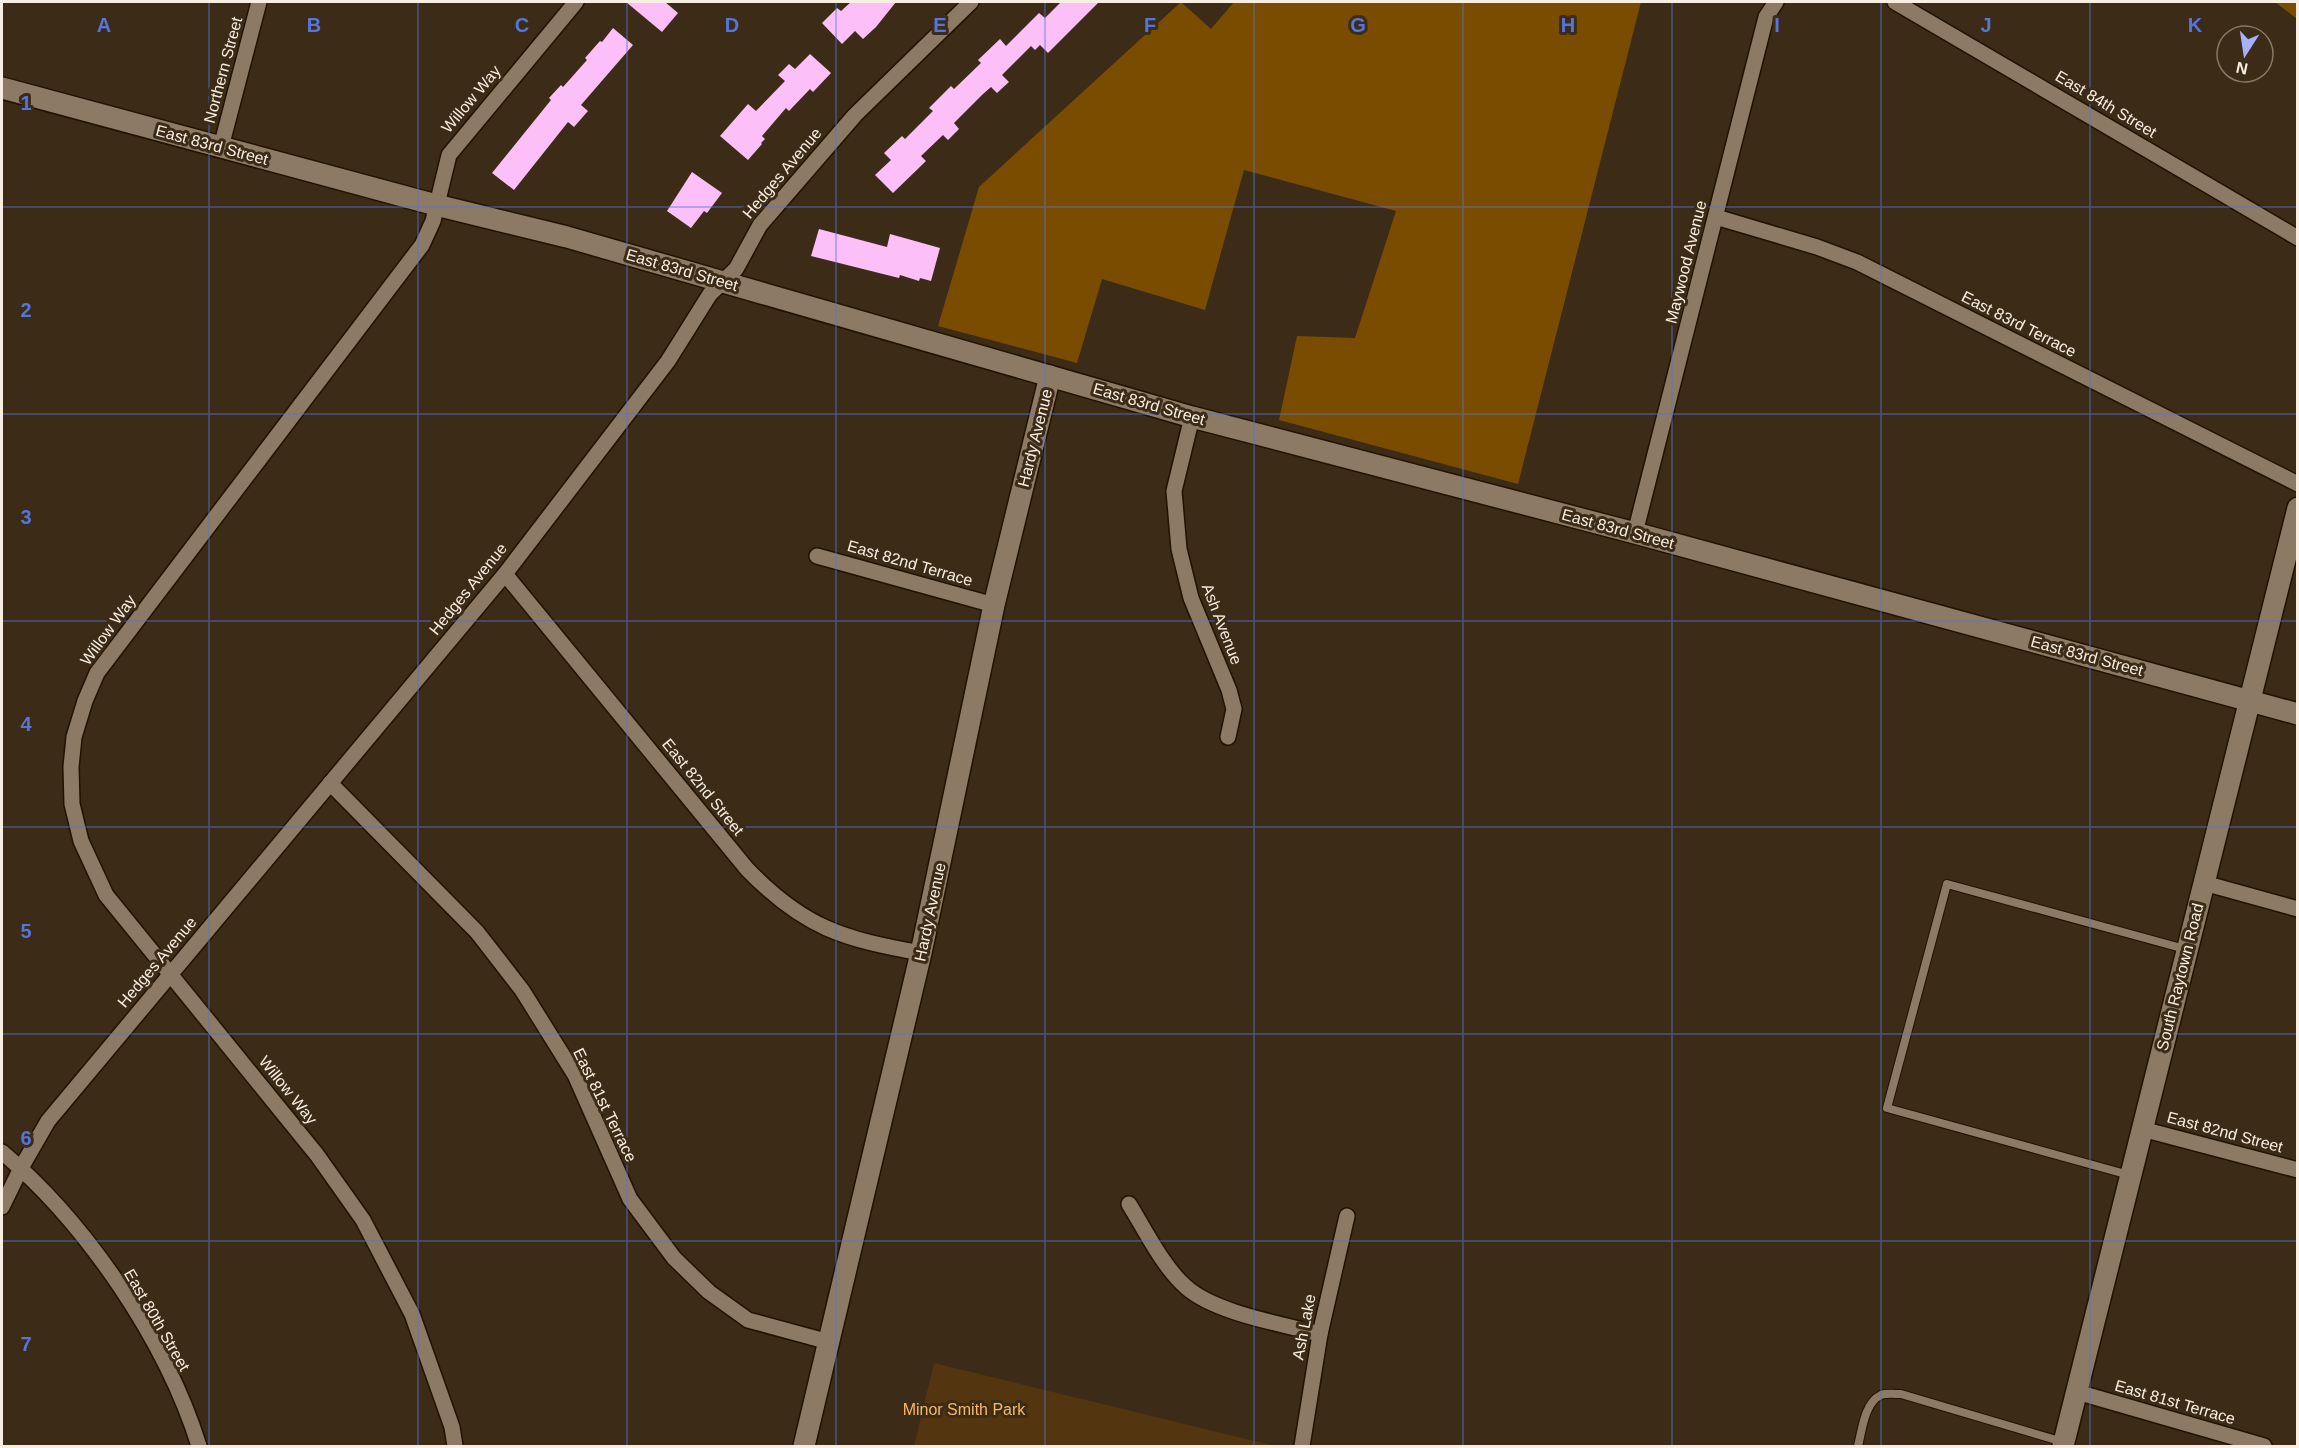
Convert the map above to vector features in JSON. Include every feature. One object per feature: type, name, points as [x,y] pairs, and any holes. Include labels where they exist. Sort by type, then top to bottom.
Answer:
[{"type":"street","name":"Northern Street","points":[[221,147],[260,2]]},
{"type":"street","name":"Willow Way","points":[[455,1446],[452,1427],[412,1314],[363,1220],[317,1155],[106,896],[81,841],[72,804],[71,766],[75,737],[85,700],[97,673],[422,245],[433,221],[448,154],[576,2]]},
{"type":"street","name":"Hedges Avenue","points":[[2,1207],[48,1121],[505,574],[668,361],[710,294],[736,269],[760,225],[855,114],[971,2]]},
{"type":"street","name":"Maywood Avenue","points":[[1635,533],[1767,17],[1776,2]]},
{"type":"street","name":"East 84th Street","points":[[1895,2],[2298,238]]},
{"type":"street","name":"East 83rd Street","points":[[2,88],[436,205],[567,237],[1192,417],[1635,533],[2298,714]]},
{"type":"street","name":"East 83rd Terrace","points":[[1716,218],[1817,247],[1857,262],[2298,484]]},
{"type":"street","name":"Hardy Avenue","points":[[804,1446],[921,953],[994,605],[1050,376]]},
{"type":"street","name":"Ash Avenue","points":[[1192,417],[1174,491],[1179,549],[1191,598],[1229,690],[1234,709],[1228,736]]},
{"type":"street","name":"South Raytown Road","points":[[2064,1444],[2298,508]]},
{"type":"street","name":"East 82nd Terrace","points":[[817,556],[994,605]]},
{"type":"street","name":"East 82nd Street","points":[[505,574],[740,860],[770,892],[801,916],[837,934],[868,943],[921,953]]},
{"type":"street","name":"East 81st Terrace","points":[[330,783],[477,932],[522,990],[575,1075],[630,1199],[674,1258],[709,1292],[748,1320],[829,1342]]},
{"type":"street","points":[[2204,884],[2298,909]]},
{"type":"street","name":"East 82nd Street","points":[[2142,1129],[2298,1170]]},
{"type":"street","points":[[2,1152],[21,1168]]},
{"type":"street","name":"East 80th Street","points":[[21,1168],[71,1222],[123,1291],[166,1367],[199,1446]]},
{"type":"street","points":[[1129,1204],[1154,1246],[1186,1288],[1212,1303],[1241,1314],[1320,1334]]},
{"type":"street","name":"Ash Lake","points":[[1302,1446],[1320,1334],[1347,1216]]},
{"type":"street","name":"East 81st Terrace","points":[[2076,1392],[2264,1446]]},
{"type":"lane","points":[[2131,1176],[1887,1108],[1947,884],[2187,950]]},
{"type":"lane","points":[[1858,1446],[1866,1414],[1874,1401],[1882,1394],[1901,1394],[2064,1444]]},
{"type":"green space","name":"Minor Smith Park","points":[[934,1363],[1275,1446],[914,1446]]},
{"type":"shaded area","points":[[1181,2],[1211,29],[1234,2],[1641,2],[1518,484],[1279,420],[1297,336],[1355,338],[1396,211],[1244,170],[1205,310],[1102,279],[1077,363],[938,326],[979,187]]},
{"type":"shaded area","points":[[2275,2],[2297,2],[2297,19]]},
{"type":"building","points":[[626,2],[665,2],[678,13],[662,32]]},
{"type":"building","points":[[851,2],[896,2],[863,39],[855,31],[842,44],[822,23],[837,8],[841,11]]},
{"type":"building","points":[[1061,2],[1099,2],[1048,53],[1040,45],[1035,50],[1031,46],[1002,75],[1009,82],[997,93],[991,87],[983,94],[954,123],[959,129],[948,140],[943,135],[921,156],[926,161],[893,193],[875,175],[891,160],[884,153],[902,136],[905,139],[933,111],[929,108],[951,86],[954,89],[981,63],[978,60],[1000,39],[1006,46],[1039,13],[1045,18]]},
{"type":"building","points":[[613,28],[633,45],[581,105],[588,111],[574,127],[568,122],[514,190],[492,173],[551,100],[549,98],[561,85],[563,87],[587,60],[585,58]]},
{"type":"building","points":[[810,54],[831,73],[813,92],[810,89],[789,111],[786,108],[762,136],[765,139],[748,160],[720,136],[748,104],[756,111],[785,81],[778,75],[789,64],[795,69]]},
{"type":"building","points":[[692,172],[722,193],[707,213],[704,211],[691,228],[667,211]]},
{"type":"building","points":[[819,229],[887,247],[890,234],[940,248],[931,281],[920,278],[919,281],[900,275],[899,278],[811,256]]}]
